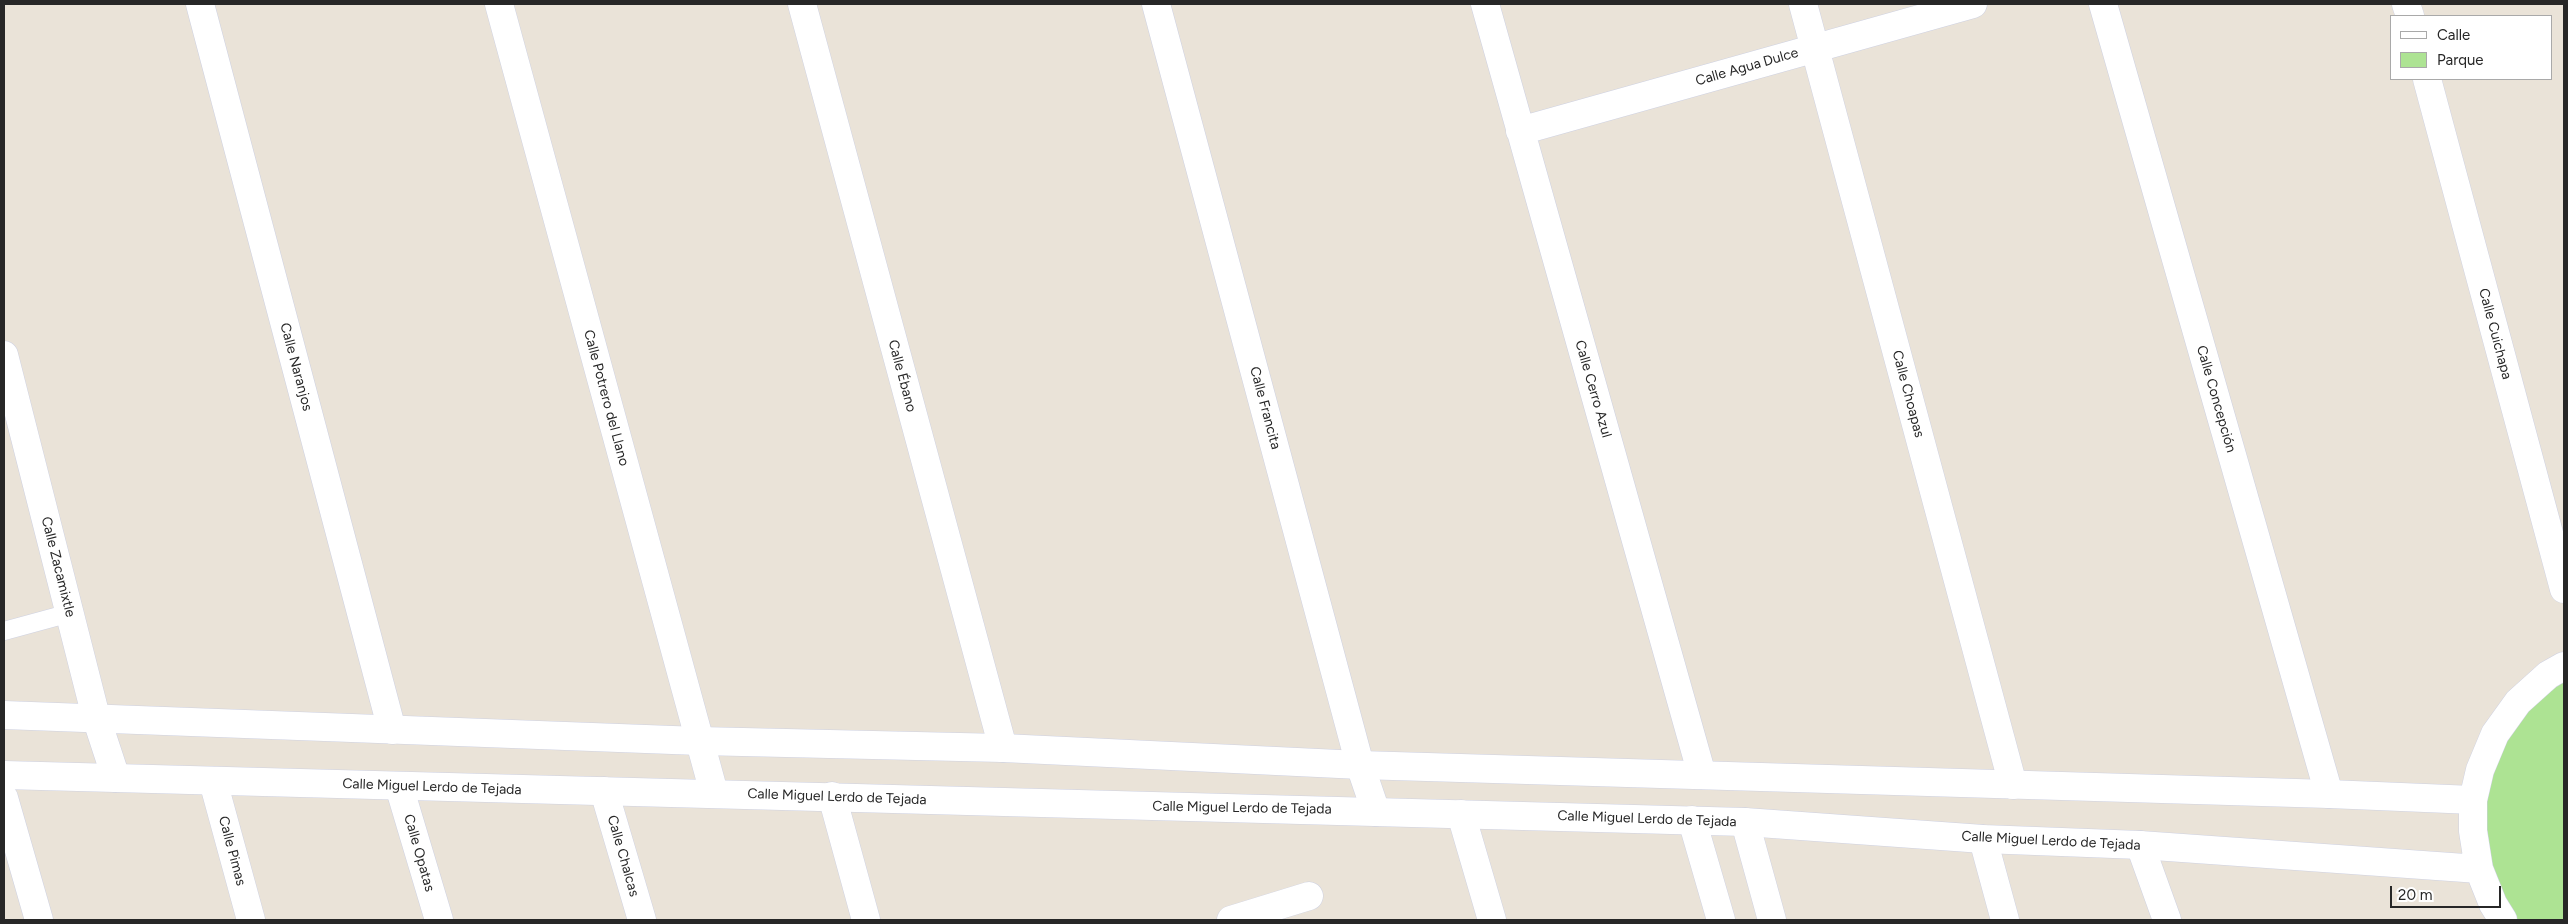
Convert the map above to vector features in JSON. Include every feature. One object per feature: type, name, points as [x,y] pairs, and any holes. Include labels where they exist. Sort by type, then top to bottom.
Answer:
[{"type":"street","name":"Calle Naranjos","points":[[200,4],[392,730]]},
{"type":"street","name":"Calle Potrero del Llano","points":[[499,4],[714,792]]},
{"type":"street","name":"Calle Ébano","points":[[802,4],[1003,748]]},
{"type":"street","name":"Calle Francita","points":[[1156,4],[1360,765],[1376,812]]},
{"type":"street","name":"Calle Cerro Azul","points":[[1485,4],[1702,775]]},
{"type":"street","name":"Calle Choapas","points":[[1803,4],[2013,785]]},
{"type":"street","name":"Calle Agua Dulce","points":[[1520,131],[1973,4]]},
{"type":"street","name":"Calle Concepción","points":[[2103,4],[2329,794]]},
{"type":"street","name":"Calle Cuichapa","points":[[2426,80],[2564,589]]},
{"type":"street","name":"Calle Zacamixtle","points":[[4,354],[8,390],[70,613],[96,717],[116,778]]},
{"type":"street","points":[[2503,920],[2492,904],[2478,869],[2473,831],[2473,800],[2480,770],[2495,734],[2518,702],[2548,675],[2564,666]]},
{"type":"street","points":[[4,715],[699,741],[1003,748],[1360,765],[2473,800]]},
{"type":"street","name":"Calle Miguel Lerdo de Tejada","points":[[4,775],[604,791],[714,792],[1745,822],[1983,838],[2140,845],[2478,869]]},
{"type":"street","name":"Calle Pimas","points":[[213,781],[251,920]]},
{"type":"street","name":"Calle Opatas","points":[[399,786],[438,920]]},
{"type":"street","name":"Calle Chalcas","points":[[604,791],[642,920]]},
{"type":"street","points":[[832,796],[866,920]]},
{"type":"street","points":[[4,798],[39,920]]},
{"type":"street","points":[[1462,814],[1492,920]]},
{"type":"street","points":[[1692,820],[1721,920]]},
{"type":"street","points":[[1745,822],[1772,920]]},
{"type":"street","points":[[1983,838],[2006,920]]},
{"type":"street","points":[[2140,845],[2167,920]]},
{"type":"street","points":[[1231,920],[1308,896]]},
{"type":"lane","points":[[4,631],[70,613]]},
{"type":"green space","points":[[2564,681],[2564,920],[2516,920],[2489,867],[2484,811],[2497,756],[2528,709]]}]
